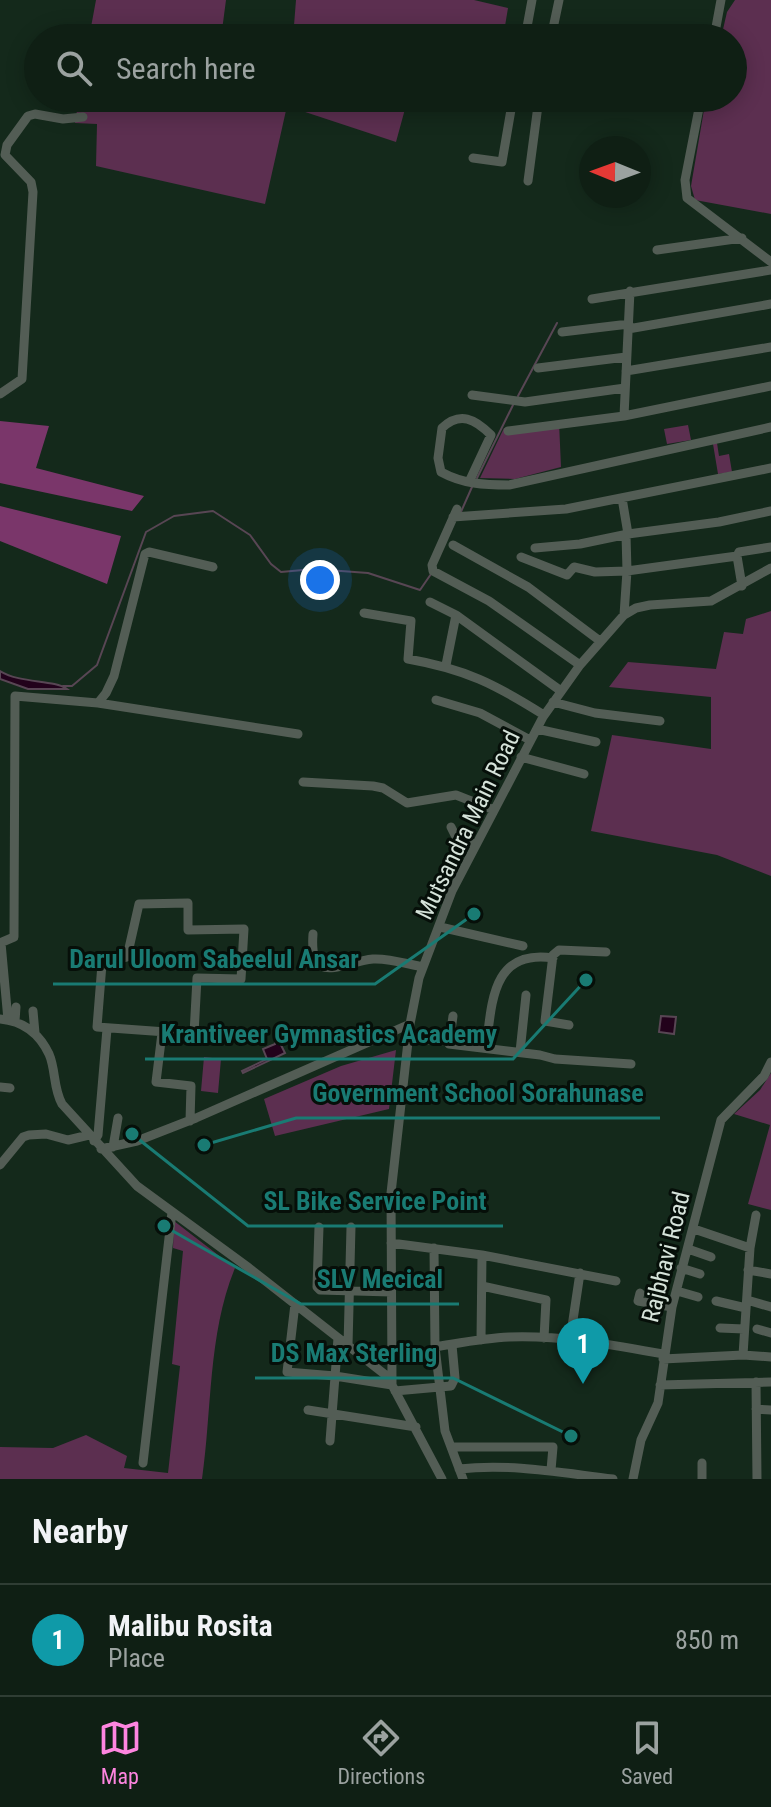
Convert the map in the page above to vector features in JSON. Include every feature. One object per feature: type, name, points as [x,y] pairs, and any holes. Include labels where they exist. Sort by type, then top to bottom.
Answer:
[{"type":"street","points":[[528,24],[532,0]]},
{"type":"street","points":[[554,24],[559,0]]},
{"type":"street","points":[[717,24],[721,0]]},
{"type":"street","points":[[473,158],[502,162],[511,112]]},
{"type":"street","points":[[528,181],[537,112]]},
{"type":"street","points":[[698,112],[685,191],[693,204],[770,261]]},
{"type":"street","points":[[0,394],[22,379],[33,192],[31,182],[5,155],[7,145],[28,116],[83,117]]},
{"type":"street","points":[[657,250],[742,238]]},
{"type":"street","points":[[592,299],[770,261]]},
{"type":"street","points":[[624,416],[630,291]]},
{"type":"street","points":[[562,332],[628,327],[771,304]]},
{"type":"street","points":[[626,371],[771,347]]},
{"type":"street","points":[[538,368],[626,357]]},
{"type":"street","points":[[508,431],[624,416],[771,386]]},
{"type":"street","points":[[472,395],[525,402],[625,388]]},
{"type":"street","points":[[469,482],[491,435],[477,421],[463,417],[449,421],[442,428],[438,458],[441,472],[458,481],[469,482],[509,485],[771,427]]},
{"type":"street","points":[[580,665],[489,601],[433,571],[432,565],[455,513],[525,514],[771,468]]},
{"type":"street","points":[[622,498],[627,535],[624,615]]},
{"type":"street","points":[[535,548],[580,544],[771,511]]},
{"type":"street","points":[[453,545],[528,587],[600,641]]},
{"type":"street","points":[[521,557],[567,575],[574,567],[595,572],[627,571],[737,556],[739,552],[771,547]]},
{"type":"street","points":[[98,703],[114,676],[145,554],[149,552],[213,567]]},
{"type":"street","points":[[737,556],[742,586]]},
{"type":"street","points":[[624,615],[641,606],[711,601],[771,568]]},
{"type":"street","points":[[430,602],[456,615],[561,691]]},
{"type":"street","points":[[364,613],[411,621],[408,659],[446,665],[494,684],[544,715]]},
{"type":"street","points":[[446,665],[456,615]]},
{"type":"street","name":"Mutsandra Main Road","points":[[393,1385],[391,1193],[410,1024],[423,967],[452,891],[544,715],[580,665],[624,615]]},
{"type":"street","points":[[8,1020],[1,943],[14,937],[15,696],[98,703],[298,734]]},
{"type":"street","points":[[436,700],[480,713],[530,740]]},
{"type":"street","points":[[553,702],[595,713],[660,721]]},
{"type":"street","points":[[537,729],[596,742]]},
{"type":"street","points":[[521,757],[584,774]]},
{"type":"street","points":[[303,782],[383,788],[407,803],[456,795],[494,810]]},
{"type":"street","points":[[451,827],[455,835],[476,845]]},
{"type":"street","points":[[188,903],[188,930],[244,929],[241,979],[197,978],[194,1034],[107,1029],[97,1027],[102,964],[127,957],[139,904],[188,903]]},
{"type":"street","points":[[440,927],[523,946]]},
{"type":"street","points":[[313,934],[312,956],[325,966],[343,968],[375,959],[423,967]]},
{"type":"street","points":[[569,1025],[545,1021],[553,958],[559,950],[606,952]]},
{"type":"street","points":[[486,1048],[494,989],[499,980],[526,958],[553,958]]},
{"type":"street","points":[[520,1052],[526,995]]},
{"type":"street","points":[[8,1020],[16,1007]]},
{"type":"street","points":[[33,1011],[35,1033],[50,1055],[58,1096],[95,1142],[137,1186],[295,1304],[393,1385],[442,1479]]},
{"type":"street","points":[[449,1041],[453,1016]]},
{"type":"street","points":[[8,1020],[35,1033]]},
{"type":"street","points":[[0,1165],[23,1137],[29,1135],[46,1134],[113,1147],[137,1141],[190,1121],[410,1024]]},
{"type":"street","points":[[95,1142],[107,1029]]},
{"type":"street","points":[[162,1033],[156,1082],[191,1086],[190,1121]]},
{"type":"street","points":[[408,1039],[449,1041],[449,1044],[555,1059],[631,1064]]},
{"type":"street","name":"Rajbhavi Road","points":[[633,1479],[641,1440],[658,1403],[672,1307],[721,1120],[764,1076],[771,1062]]},
{"type":"street","points":[[113,1147],[118,1118]]},
{"type":"street","points":[[143,1463],[172,1212]]},
{"type":"street","points":[[743,1355],[750,1248],[756,1215]]},
{"type":"street","points":[[319,1227],[317,1287],[324,1290],[391,1292]]},
{"type":"street","points":[[348,1346],[351,1227]]},
{"type":"street","points":[[694,1229],[750,1248]]},
{"type":"street","points":[[391,1243],[482,1255],[616,1281]]},
{"type":"street","points":[[434,1248],[435,1347],[439,1389],[445,1431],[461,1474],[480,1467],[551,1470],[578,1477],[613,1479]]},
{"type":"street","points":[[688,1249],[711,1257]]},
{"type":"street","points":[[481,1340],[482,1255]]},
{"type":"street","points":[[681,1268],[700,1274]]},
{"type":"street","points":[[748,1270],[771,1274]]},
{"type":"street","points":[[570,1340],[580,1273]]},
{"type":"street","points":[[482,1286],[546,1300],[544,1338]]},
{"type":"street","points":[[677,1291],[698,1297]]},
{"type":"street","points":[[640,1293],[638,1301],[672,1307]]},
{"type":"street","points":[[716,1301],[771,1307]]},
{"type":"street","points":[[295,1304],[287,1372],[439,1389],[451,1386],[455,1378],[452,1345]]},
{"type":"street","points":[[720,1328],[744,1329]]},
{"type":"street","points":[[757,1329],[771,1333]]},
{"type":"street","points":[[330,1441],[338,1338]]},
{"type":"street","points":[[435,1347],[481,1340],[544,1338],[663,1356],[771,1357]]},
{"type":"street","points":[[756,1382],[757,1479]]},
{"type":"street","points":[[660,1385],[771,1382]]},
{"type":"street","points":[[756,1409],[771,1410]]},
{"type":"street","points":[[308,1410],[416,1427]]},
{"type":"street","points":[[451,1447],[553,1447],[551,1470]]},
{"type":"street","points":[[702,1463],[702,1479]]},
{"type":"shaded area","points":[[96,0],[226,0],[223,24],[92,24]]},
{"type":"shaded area","points":[[296,0],[474,0],[508,8],[505,24],[294,24]]},
{"type":"shaded area","points":[[735,0],[771,0],[771,214],[695,200],[691,186],[704,112],[747,112],[747,24],[724,24]]},
{"type":"shaded area","points":[[77,112],[286,112],[265,204],[96,166],[97,124],[75,123]]},
{"type":"shaded area","points":[[305,112],[404,112],[396,142]]},
{"type":"shaded area","points":[[0,421],[49,426],[36,468],[144,496],[132,511],[0,483]]},
{"type":"shaded area","points":[[559,422],[561,467],[515,479],[480,478],[504,428]]},
{"type":"shaded area","points":[[688,425],[691,440],[667,444],[664,429]]},
{"type":"shaded area","points":[[717,443],[719,456],[729,454],[732,472],[718,474],[713,444]]},
{"type":"shaded area","points":[[0,506],[121,536],[107,584],[0,541]]},
{"type":"shaded area","points":[[771,611],[771,876],[717,855],[591,831],[612,735],[711,749],[711,697],[609,687],[628,662],[716,669],[724,632],[743,634],[746,619]]},
{"type":"shaded area","points":[[0,671],[67,689],[28,689],[0,679]]},
{"type":"shaded area","points":[[661,1016],[676,1017],[674,1034],[659,1032]]},
{"type":"shaded area","points":[[278,1039],[285,1053],[243,1073],[267,1059],[263,1049],[275,1044]]},
{"type":"shaded area","points":[[396,1050],[389,1109],[275,1136],[264,1099],[341,1066]]},
{"type":"shaded area","points":[[204,1057],[221,1059],[218,1093],[201,1091]]},
{"type":"shaded area","points":[[771,1073],[771,1210],[748,1204],[770,1125],[734,1114],[760,1090]]},
{"type":"shaded area","points":[[174,1221],[235,1268],[226,1293],[215,1345],[202,1479],[0,1479],[0,1447],[53,1448],[86,1435],[127,1456],[124,1468],[168,1473],[180,1366],[172,1364],[183,1251],[173,1248]]},
{"type":"waterway","points":[[518,396],[557,323]]},
{"type":"waterway","points":[[477,478],[513,405]]},
{"type":"waterway","points":[[460,514],[472,487]]},
{"type":"waterway","points":[[63,686],[72,686],[97,665],[146,532],[174,516],[213,511],[250,535],[271,564],[281,572],[314,569],[368,573],[420,590],[431,574]]},
{"type":"place","name":"Darul Uloom Sabeelul Ansar","points":[[474,914]]},
{"type":"place","name":"Krantiveer Gymnastics Academy","points":[[586,980]]},
{"type":"place","name":"SL Bike Service Point","points":[[132,1134]]},
{"type":"place","name":"Government School Sorahunase","points":[[204,1145]]},
{"type":"place","name":"SLV Mecical","points":[[164,1226]]},
{"type":"place","name":"Malibu Rosita","points":[[583,1384]]},
{"type":"place","name":"DS Max Sterling","points":[[571,1436]]}]
